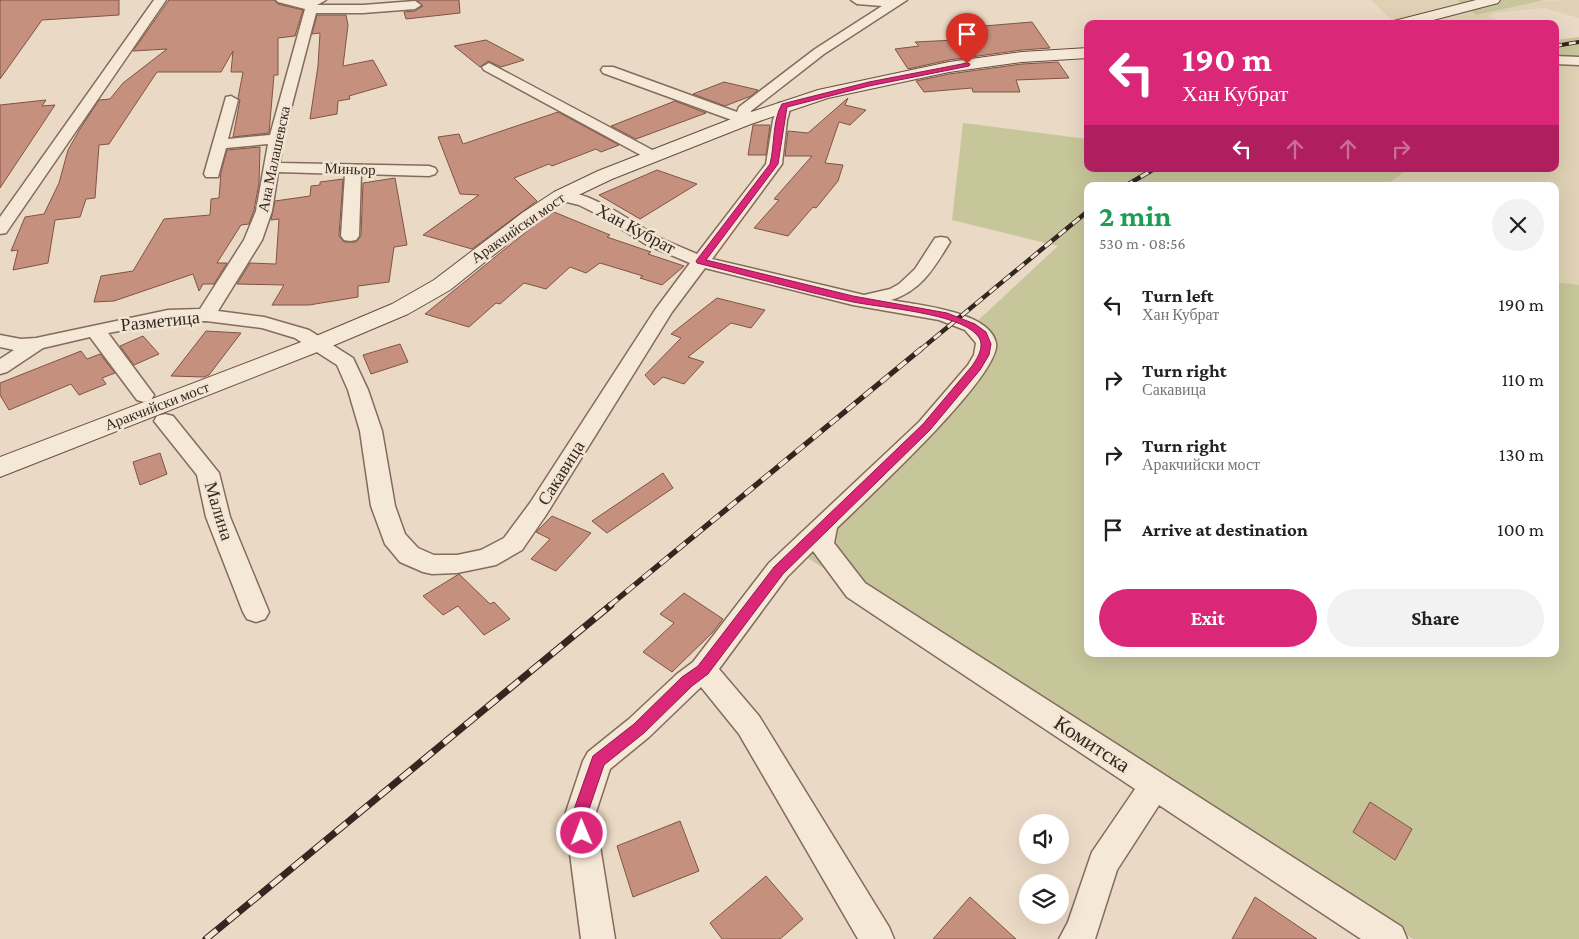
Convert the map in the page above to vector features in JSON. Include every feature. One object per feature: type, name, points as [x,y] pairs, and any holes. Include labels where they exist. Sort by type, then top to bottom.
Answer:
[{"type":"main road","points":[[1415,20],[1493,0]]},
{"type":"main road","name":"Аракчийски мост","points":[[12,462],[318,344],[400,309],[442,285],[529,217],[561,196],[605,175],[745,120],[784,106],[869,84],[949,67],[1022,57],[1084,53]]},
{"type":"street","points":[[0,229],[160,0]]},
{"type":"street","points":[[282,0],[372,8],[415,5]]},
{"type":"street","points":[[857,0],[896,3]]},
{"type":"street","points":[[608,70],[745,120],[744,110],[764,93],[829,45],[896,3]]},
{"type":"street","name":"Ана Малашевска","points":[[206,316],[253,240],[264,211],[276,139],[313,4]]},
{"type":"street","points":[[1559,60],[1579,61]]},
{"type":"street","points":[[489,67],[654,156]]},
{"type":"street","points":[[212,174],[231,100]]},
{"type":"street","name":"Сакавица","points":[[318,344],[346,362],[358,390],[371,431],[383,506],[394,538],[409,555],[432,564],[457,564],[487,558],[513,544],[538,509],[664,310],[774,164],[778,151],[781,112],[784,106]]},
{"type":"street","points":[[220,144],[276,139]]},
{"type":"street","name":"Миньор","points":[[270,167],[430,171]]},
{"type":"street","points":[[350,236],[354,170]]},
{"type":"street","name":"Хан Кубрат","points":[[561,196],[594,206],[653,241],[700,261],[853,299],[943,315],[972,326],[982,334],[986,344],[984,355],[976,368],[927,427],[778,570],[703,670],[687,682],[639,728],[598,761],[580,815],[598,939]]},
{"type":"street","points":[[853,299],[888,295],[902,291],[917,280],[941,242]]},
{"type":"street","points":[[917,280],[921,294],[927,303],[943,315]]},
{"type":"street","name":"Разметица","points":[[0,341],[21,345],[36,344],[168,316],[206,316],[278,326],[302,334],[318,344]]},
{"type":"street","points":[[95,330],[144,395]]},
{"type":"street","points":[[0,368],[36,344]]},
{"type":"street","name":"Малина","points":[[165,421],[208,473],[218,517],[256,612]]},
{"type":"street","name":"Комитска","points":[[824,527],[822,545],[856,590],[1390,939]]},
{"type":"street","points":[[703,670],[749,726],[877,939]]},
{"type":"street","points":[[1076,939],[1082,931],[1104,863],[1155,785]]},
{"type":"shaded area","points":[[1371,0],[1457,0],[1476,15],[1535,1],[1579,0],[1579,18],[1544,8],[1495,13],[1489,16],[1498,20],[1392,20]]},
{"type":"shaded area","points":[[1559,59],[1579,60],[1579,285],[1559,282],[1559,182],[1390,182],[1404,172],[1559,172]]},
{"type":"green space","points":[[1457,0],[1544,0],[1476,15]]},
{"type":"green space","points":[[1579,37],[1579,60],[1559,59],[1559,40]]},
{"type":"green space","points":[[963,123],[1084,139],[1084,172],[1404,172],[1390,182],[1084,182],[1084,657],[1559,657],[1559,282],[1579,285],[1579,939],[1413,939],[798,552],[984,355],[972,326],[1058,246],[952,220]]},
{"type":"building","points":[[0,0],[119,0],[119,15],[42,20],[0,79]]},
{"type":"building","points":[[169,0],[274,0],[278,4],[303,10],[295,36],[278,38],[278,75],[274,75],[269,133],[233,137],[243,72],[231,72],[233,51],[221,72],[157,72],[109,144],[99,145],[95,198],[86,199],[80,217],[55,220],[48,263],[13,270],[18,250],[11,251],[25,217],[44,214],[59,183],[68,150],[99,100],[110,99],[123,83],[167,49],[133,51]]},
{"type":"building","points":[[417,0],[459,0],[460,13],[406,19],[404,12],[415,11],[423,6]]},
{"type":"building","points":[[317,15],[346,15],[348,25],[343,66],[373,60],[387,85],[349,96],[350,99],[338,101],[337,114],[310,119],[318,66],[320,33],[312,34]]},
{"type":"building","points":[[1032,22],[1050,48],[949,60],[908,69],[895,49],[919,46],[915,42],[975,39],[971,33],[976,33],[972,27]]},
{"type":"building","points":[[486,40],[524,60],[501,67],[488,61],[480,67],[454,46]]},
{"type":"building","points":[[1058,62],[1069,78],[1016,80],[1020,92],[973,92],[972,88],[924,92],[916,81],[949,74],[1022,64]]},
{"type":"building","points":[[724,82],[758,90],[751,96],[725,106],[693,94]]},
{"type":"building","points":[[848,98],[845,105],[866,110],[850,125],[839,122],[825,163],[843,165],[838,181],[816,208],[813,207],[788,236],[754,228],[779,200],[774,199],[812,156],[785,156],[788,131],[808,133]]},
{"type":"building","points":[[46,100],[42,106],[55,105],[0,188],[0,105]]},
{"type":"building","points":[[675,101],[706,113],[636,139],[611,126]]},
{"type":"building","points":[[558,112],[619,145],[601,152],[596,149],[552,166],[549,164],[514,178],[537,201],[472,249],[423,235],[479,195],[460,194],[438,137],[459,134],[463,144]]},
{"type":"building","points":[[753,125],[770,125],[766,155],[748,155]]},
{"type":"building","points":[[260,147],[259,183],[254,210],[249,224],[241,225],[217,263],[227,263],[214,284],[203,284],[199,291],[193,274],[114,301],[94,302],[101,276],[133,271],[164,219],[210,215],[211,199],[219,198],[221,172],[227,150]]},
{"type":"building","points":[[657,170],[697,184],[640,219],[599,195]]},
{"type":"building","points":[[395,178],[407,245],[394,247],[389,282],[358,286],[358,297],[309,305],[272,305],[284,285],[237,284],[250,263],[276,264],[279,219],[271,220],[275,201],[310,196],[311,186],[320,185],[320,182],[343,179],[339,236],[344,242],[356,242],[361,236],[363,183]]},
{"type":"building","points":[[554,212],[610,235],[607,237],[684,266],[662,285],[640,278],[643,276],[600,263],[586,273],[570,267],[546,289],[524,283],[500,304],[496,303],[469,327],[425,314],[537,223]]},
{"type":"building","points":[[717,298],[765,310],[751,328],[731,323],[688,357],[704,362],[684,384],[663,377],[654,385],[645,375],[681,338],[671,334]]},
{"type":"building","points":[[206,331],[241,333],[209,375],[204,377],[171,376]]},
{"type":"building","points":[[143,336],[159,354],[134,365],[120,346]]},
{"type":"building","points":[[400,344],[408,362],[371,374],[363,355]]},
{"type":"building","points":[[81,351],[87,359],[100,354],[115,373],[102,378],[106,384],[79,395],[71,384],[9,410],[0,395],[0,383]]},
{"type":"building","points":[[160,453],[167,474],[140,485],[133,462]]},
{"type":"building","points":[[663,473],[673,488],[607,533],[592,521]]},
{"type":"building","points":[[552,516],[591,533],[556,571],[531,559],[550,539],[536,532]]},
{"type":"building","points":[[459,574],[490,604],[494,602],[510,619],[484,635],[458,606],[443,615],[423,596]]},
{"type":"building","points":[[684,593],[723,619],[713,632],[672,672],[643,652],[674,623],[660,614]]},
{"type":"building","points":[[1370,802],[1412,829],[1395,860],[1353,832]]},
{"type":"building","points":[[680,821],[699,871],[633,897],[617,846]]},
{"type":"building","points":[[766,876],[803,919],[780,939],[722,939],[710,923]]},
{"type":"building","points":[[970,897],[1016,939],[933,939]]},
{"type":"building","points":[[1255,897],[1317,939],[1232,939]]},
{"type":"railway","points":[[1559,45],[1579,42]]},
{"type":"railway","points":[[1132,182],[1149,172]]},
{"type":"railway","points":[[920,350],[1084,214]]},
{"type":"railway","points":[[609,606],[921,349]]},
{"type":"railway","points":[[206,939],[611,605]]},
{"type":"route","points":[[582,833],[580,815],[598,761],[639,728],[687,682],[703,670],[778,570],[927,427],[976,368],[984,355],[986,344],[982,334],[972,326],[943,315],[853,299],[700,261],[774,164],[778,151],[781,112],[784,106],[824,94],[967,64]]}]
